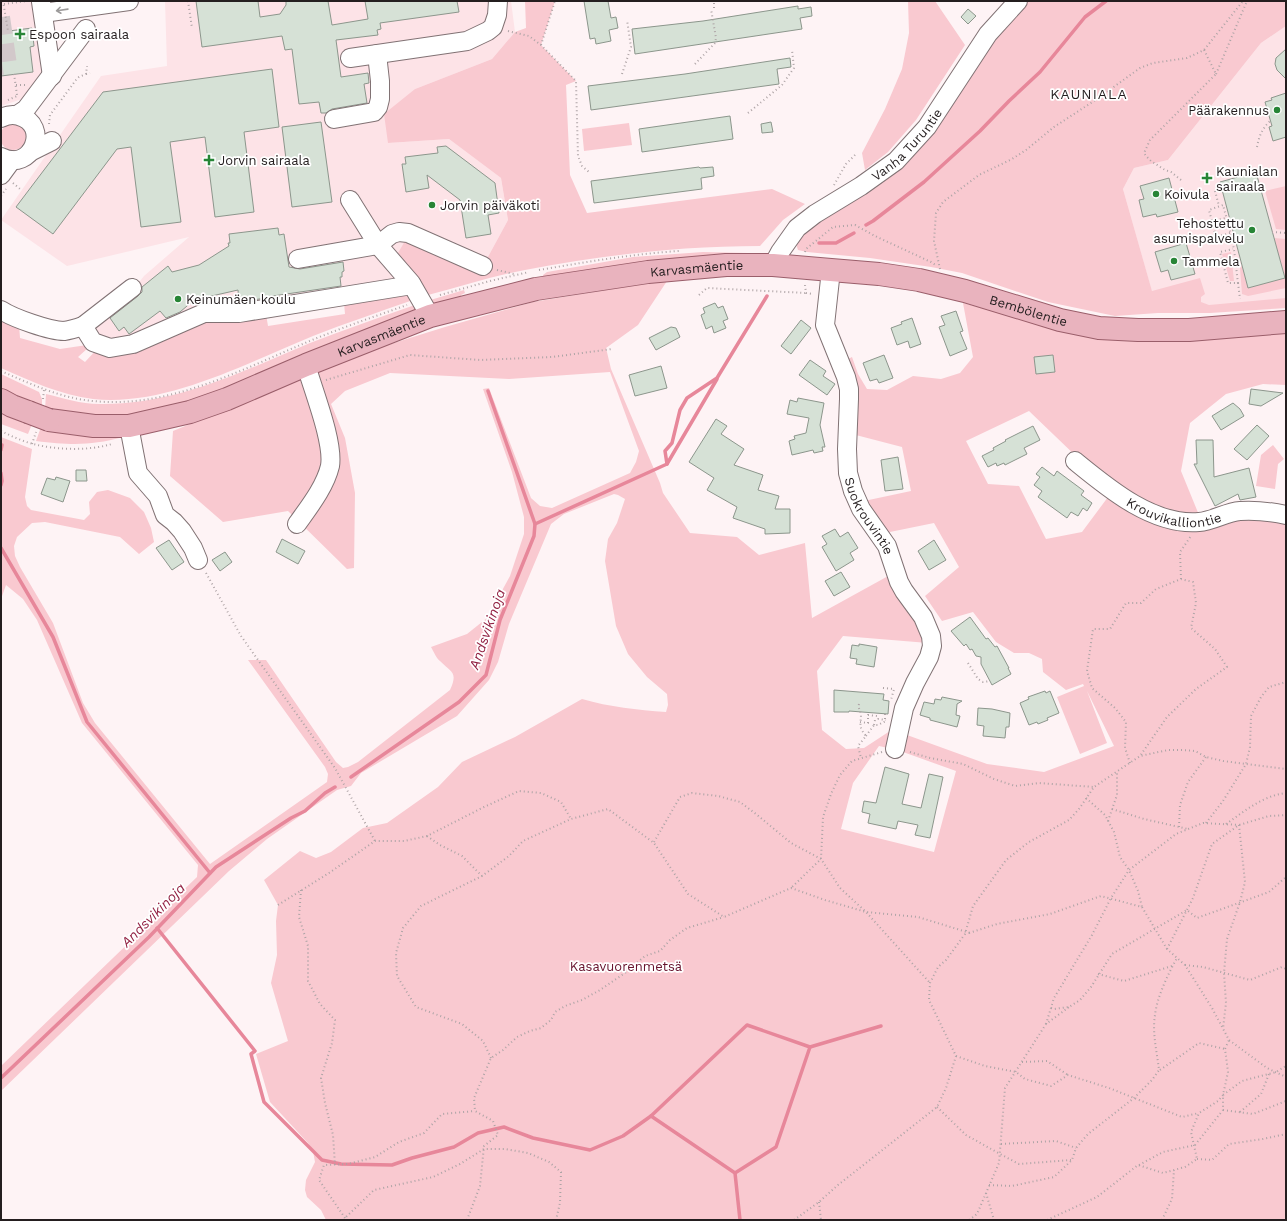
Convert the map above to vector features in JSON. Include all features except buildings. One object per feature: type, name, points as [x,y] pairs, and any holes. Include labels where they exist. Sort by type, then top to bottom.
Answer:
[{"type":"main road","name":"Bembölentie","points":[[776,259],[831,270],[879,274],[919,280],[964,290],[1060,320],[1099,328],[1189,330],[1286,322]]},
{"type":"main road","name":"Karvasmäentie","points":[[1,400],[38,419],[129,432],[190,412],[255,388],[309,375],[421,300],[536,289],[648,272],[776,259]]},
{"type":"street","points":[[52,76],[42,7],[129,1]]},
{"type":"street","points":[[350,58],[467,41],[493,27],[497,15],[498,1]]},
{"type":"street","name":"Vanha Turuntie","points":[[776,259],[797,228],[815,214],[861,186],[896,161],[927,127],[988,34],[1018,1]]},
{"type":"street","points":[[7,111],[26,109],[86,29]]},
{"type":"street","points":[[334,119],[374,112],[378,107],[380,81],[377,54]]},
{"type":"street","points":[[1,175],[7,159],[19,160],[30,152],[52,141],[42,137],[29,121],[23,117],[7,111]]},
{"type":"street","points":[[350,200],[378,245],[421,300]]},
{"type":"street","points":[[298,258],[378,245],[392,234],[399,232],[408,233],[483,266]]},
{"type":"street","name":"Suokrouvintie","points":[[831,270],[825,325],[846,377],[849,389],[847,449],[848,473],[853,491],[861,509],[886,546],[899,582],[923,617],[931,636],[932,646],[929,657],[914,683],[904,708],[895,749]]},
{"type":"street","points":[[1,310],[19,319],[64,331],[83,326],[132,288]]},
{"type":"street","points":[[83,326],[93,342],[110,348],[133,344],[204,313],[239,313],[421,300]]},
{"type":"street","points":[[297,524],[310,507],[330,467],[331,453],[327,435],[309,375]]},
{"type":"street","points":[[129,432],[138,473],[158,496],[165,515],[182,531],[193,548],[198,560]]},
{"type":"street","name":"Krouvikalliontie","points":[[1074,461],[1097,479],[1145,511],[1178,521],[1203,521],[1239,511],[1286,515]]},
{"type":"path","points":[[3,1],[8,31]]},
{"type":"path","points":[[4,4],[27,1]]},
{"type":"path","points":[[188,1],[192,28]]},
{"type":"path","points":[[541,45],[555,1]]},
{"type":"path","points":[[714,1],[714,8]]},
{"type":"path","points":[[805,252],[806,249],[832,227],[855,225],[877,237],[932,262],[941,272],[934,241],[936,213],[943,202],[979,175],[1012,159],[1041,140],[1054,127],[1097,99],[1140,68],[1153,63],[1187,58],[1204,50],[1243,1]]},
{"type":"path","points":[[1181,180],[1171,172],[1164,170],[1151,161],[1144,152],[1150,140],[1216,74],[1247,1]]},
{"type":"path","points":[[695,64],[715,43],[716,38],[711,9]]},
{"type":"path","points":[[622,74],[631,47],[627,20]]},
{"type":"path","points":[[493,27],[529,36],[541,45],[576,81],[578,156],[582,166],[589,172]]},
{"type":"path","points":[[748,113],[782,85],[794,68],[792,50]]},
{"type":"path","points":[[1204,50],[1216,74]]},
{"type":"path","points":[[86,74],[87,66]]},
{"type":"path","points":[[42,137],[50,115],[76,80],[79,77],[90,73]]},
{"type":"path","points":[[7,111],[17,96],[14,74]]},
{"type":"path","points":[[17,96],[23,96]]},
{"type":"path","points":[[1257,147],[1262,131],[1270,121]]},
{"type":"path","points":[[832,190],[846,164],[856,154]]},
{"type":"path","points":[[1215,191],[1219,206]]},
{"type":"path","points":[[1230,233],[1216,237],[1209,210],[1223,205],[1233,239],[1240,300]]},
{"type":"path","points":[[1211,222],[1226,218]]},
{"type":"path","points":[[1218,220],[1220,228],[1229,226]]},
{"type":"path","points":[[1272,232],[1286,232]]},
{"type":"path","points":[[1233,249],[1220,252],[1228,283],[1238,283]]},
{"type":"path","points":[[538,270],[648,253],[685,251]]},
{"type":"path","points":[[776,259],[811,255]]},
{"type":"path","points":[[483,266],[516,275]]},
{"type":"path","points":[[1,371],[44,390],[72,398],[119,402],[165,396],[229,375],[314,339],[421,300],[490,281],[531,272]]},
{"type":"path","points":[[805,285],[806,293]]},
{"type":"path","points":[[699,295],[708,288],[806,293],[827,296]]},
{"type":"path","points":[[309,375],[410,355],[480,360],[552,357],[612,349]]},
{"type":"path","points":[[32,444],[38,419]]},
{"type":"path","points":[[1,431],[32,444],[69,449],[103,447],[129,432]]},
{"type":"path","points":[[1181,579],[1180,552],[1203,521]]},
{"type":"path","points":[[198,560],[241,636],[335,768],[375,841]]},
{"type":"path","points":[[794,1220],[819,1202],[838,1185],[937,1107],[946,1088],[956,1056],[929,1000],[930,983],[938,967],[946,960],[966,933],[973,906],[1006,860],[1029,842],[1069,820],[1094,788],[1130,763],[1140,756],[1167,717],[1196,689],[1227,667],[1215,649],[1191,628],[1196,603],[1194,582],[1181,579],[1156,589],[1141,603],[1126,603],[1110,629],[1093,629],[1087,671],[1092,688],[1115,708],[1126,722],[1125,748],[1130,763]]},
{"type":"path","points":[[968,663],[978,679],[983,682],[990,681]]},
{"type":"path","points":[[1206,823],[1223,801],[1246,764],[1250,747],[1251,716],[1261,697],[1269,687],[1286,682]]},
{"type":"path","points":[[883,688],[894,689],[891,695],[891,700]]},
{"type":"path","points":[[859,704],[858,708],[861,712],[861,731],[866,736]]},
{"type":"path","points":[[885,714],[887,720]]},
{"type":"path","points":[[860,722],[868,723],[868,715],[878,716],[887,720]]},
{"type":"path","points":[[861,758],[858,746],[874,725],[878,716]]},
{"type":"path","points":[[874,725],[878,725],[887,720]]},
{"type":"path","points":[[475,1110],[474,1098],[491,1058],[503,1050],[517,1037],[530,1031],[542,1028],[551,1020],[555,1012],[600,990],[625,973],[645,956],[660,951],[670,940],[687,928],[724,917],[791,888],[821,859],[823,816],[840,775],[852,761],[895,749],[930,758],[963,764],[994,779],[1015,786],[1039,783],[1094,788]]},
{"type":"path","points":[[1140,756],[1168,750],[1195,751],[1206,757],[1223,761],[1286,769]]},
{"type":"path","points":[[1179,827],[1180,805],[1188,782],[1206,757]]},
{"type":"path","points":[[1108,821],[1117,795],[1117,772]]},
{"type":"path","points":[[278,905],[375,841],[404,841],[428,836],[484,806],[519,791],[541,793],[561,802],[571,819]]},
{"type":"path","points":[[654,843],[680,797],[692,793],[718,796],[740,802],[791,843],[821,859],[840,888],[866,912],[930,983]]},
{"type":"path","points":[[1226,824],[1256,803],[1274,795],[1286,793]]},
{"type":"path","points":[[1086,798],[1105,815],[1114,832],[1120,857],[1129,870],[1138,891],[1142,907],[1167,949],[1185,965],[1212,1008],[1229,1040],[1267,1068],[1286,1077]]},
{"type":"path","points":[[491,1058],[483,1041],[462,1024],[416,1007],[397,976],[396,953],[403,928],[421,906],[482,876],[509,856],[523,841],[571,819],[608,809],[654,843],[688,894],[724,917]]},
{"type":"path","points":[[1112,809],[1144,820],[1189,829]]},
{"type":"path","points":[[1167,949],[1193,898],[1212,844],[1239,825],[1269,816],[1286,815]]},
{"type":"path","points":[[969,1220],[977,1214],[999,1163],[1005,1088],[1046,1024],[1054,998],[1092,935],[1111,898],[1129,870],[1176,834],[1204,823],[1239,825]]},
{"type":"path","points":[[1223,1030],[1226,1003],[1224,973],[1227,939],[1240,902],[1245,882],[1239,825]]},
{"type":"path","points":[[428,836],[440,845],[462,856],[482,876]]},
{"type":"path","points":[[1187,910],[1197,918],[1269,892],[1286,876]]},
{"type":"path","points":[[791,888],[866,912],[918,917],[966,933],[997,924],[1050,914],[1101,896],[1142,907]]},
{"type":"path","points":[[301,890],[299,917],[308,946],[308,981],[320,1004],[335,1020],[332,1043],[321,1078],[325,1103],[334,1135],[335,1165]]},
{"type":"path","points":[[1046,1024],[1080,1000],[1091,987],[1112,954],[1187,910]]},
{"type":"path","points":[[1159,1070],[1154,1036],[1155,1015],[1167,976],[1177,958]]},
{"type":"path","points":[[1098,974],[1124,981],[1173,965]]},
{"type":"path","points":[[1185,965],[1203,967],[1250,980],[1282,967],[1286,969]]},
{"type":"path","points":[[1051,1008],[1069,1007],[1080,1000]]},
{"type":"path","points":[[1047,1220],[1097,1197],[1138,1165],[1163,1152],[1195,1145],[1223,1110],[1223,1095],[1228,1072],[1225,1049],[1229,1040]]},
{"type":"path","points":[[989,1185],[1012,1186],[1054,1177],[1072,1160],[1076,1148],[1088,1134],[1134,1098],[1152,1080],[1159,1070],[1199,1043],[1225,1049]]},
{"type":"path","points":[[956,1056],[985,1066],[1016,1072],[1025,1079],[1051,1086],[1068,1074]]},
{"type":"path","points":[[1022,1062],[1047,1061],[1068,1074],[1109,1088],[1182,1117],[1199,1113],[1218,1101],[1223,1095],[1242,1081],[1276,1072],[1286,1066]]},
{"type":"path","points":[[1240,1112],[1261,1094],[1269,1074]]},
{"type":"path","points":[[1223,1110],[1253,1114],[1286,1100]]},
{"type":"path","points":[[937,1107],[966,1134],[1019,1164],[1072,1160]]},
{"type":"path","points":[[467,1220],[480,1186],[484,1149],[484,1146],[498,1135],[493,1121],[475,1110],[442,1114],[424,1133],[399,1142],[375,1156],[348,1164],[324,1165],[319,1180],[344,1219],[374,1190],[433,1177],[460,1164],[484,1149],[505,1149],[528,1152],[549,1162],[561,1172],[560,1203],[556,1220]]},
{"type":"path","points":[[1197,1159],[1191,1132],[1199,1113]]},
{"type":"path","points":[[1138,1165],[1163,1173],[1185,1167],[1197,1159],[1212,1160],[1229,1144],[1286,1134]]},
{"type":"path","points":[[1000,1144],[1056,1141],[1076,1148]]},
{"type":"path","points":[[1162,1220],[1172,1199],[1174,1170]]},
{"type":"path","points":[[986,1193],[994,1220]]},
{"type":"path","points":[[819,1202],[821,1220]]},
{"type":"shaded area","name":"Espoon sairaala","points":[[1,1],[36,1],[44,67],[31,96],[1,106]]},
{"type":"shaded area","name":"Jorvin sairaala","points":[[165,1],[511,1],[515,32],[492,59],[415,89],[388,143],[449,139],[501,178],[508,220],[483,266],[135,341],[101,340],[95,329],[95,323],[133,290],[144,276],[189,237],[67,266],[1,220],[101,76],[167,66]]},
{"type":"shaded area","name":"Kaunialan sairaala","points":[[1286,26],[1286,308],[1158,313],[1123,189],[1134,168],[1168,160],[1261,43]]},
{"type":"green space","points":[[525,1],[555,1],[541,45],[576,81],[566,85],[570,175],[587,213],[772,189],[805,204],[783,220],[760,246],[730,246],[642,252],[584,260],[513,272],[428,295],[395,262],[405,241],[483,266],[508,220],[501,178],[449,139],[388,143],[384,114],[415,89],[492,59],[515,32],[526,28]]},
{"type":"green space","points":[[908,1],[935,1],[965,45],[916,120],[888,152],[865,170],[862,153],[885,109],[902,69],[909,33]]},
{"type":"green space","points":[[1024,1],[1286,1],[1286,26],[1261,43],[1168,160],[1134,168],[1123,189],[1152,291],[1200,278],[1205,294],[1201,297],[1201,302],[1209,305],[1286,298],[1286,308],[1210,313],[1158,313],[1115,316],[1048,302],[962,273],[870,258],[798,250],[796,244],[797,240],[948,102]]},
{"type":"green space","points":[[629,123],[632,145],[584,151],[582,129]]},
{"type":"green space","points":[[13,124],[22,128],[26,137],[22,146],[13,150],[4,146],[0,137],[4,128]]},
{"type":"green space","points":[[1286,186],[1286,230],[1276,229],[1265,191]]},
{"type":"green space","points":[[1274,238],[1286,239],[1286,288],[1248,296],[1242,294],[1240,268],[1242,266],[1248,288],[1285,278]]},
{"type":"green space","points":[[703,252],[748,254],[544,281],[543,275],[547,272],[633,257]]},
{"type":"green space","points":[[1231,252],[1234,281],[1230,281],[1222,254]]},
{"type":"green space","name":"Kasavuorenmetsä","points":[[667,281],[638,325],[606,348],[611,369],[663,493],[690,533],[737,537],[759,555],[805,543],[812,618],[890,575],[916,612],[924,627],[928,643],[843,636],[817,671],[822,730],[846,749],[864,748],[893,729],[888,748],[879,746],[853,783],[841,829],[934,852],[956,771],[903,752],[907,735],[987,764],[1044,772],[1114,746],[1087,691],[1107,743],[1080,754],[1057,697],[1084,686],[1083,684],[1066,690],[1043,672],[1042,659],[1029,653],[1014,653],[996,642],[973,612],[942,621],[925,596],[959,567],[934,523],[885,533],[864,501],[911,491],[902,447],[852,434],[855,399],[846,360],[852,357],[858,374],[867,389],[887,390],[913,376],[941,379],[960,373],[973,357],[963,303],[998,312],[1132,339],[1286,327],[1286,385],[1263,384],[1226,394],[1190,423],[1181,471],[1199,515],[1198,519],[1177,518],[1144,506],[1080,460],[1029,411],[966,441],[988,484],[1019,486],[1046,539],[1082,532],[1111,493],[1138,512],[1168,523],[1190,526],[1257,516],[1286,521],[1286,1220],[326,1220],[321,1210],[307,1197],[305,1190],[306,1180],[315,1162],[313,1151],[308,1143],[270,1102],[256,1054],[288,1041],[271,983],[277,955],[276,921],[278,905],[264,880],[300,851],[316,858],[331,852],[363,828],[387,823],[438,787],[462,762],[515,737],[582,699],[624,708],[666,712],[668,705],[667,694],[647,677],[628,654],[616,626],[605,561],[608,539],[617,523],[625,499],[614,494],[564,514],[551,524],[509,624],[498,662],[489,680],[457,716],[361,773],[351,786],[337,790],[267,839],[229,871],[1,1091],[1,1066],[197,877],[198,865],[82,723],[37,620],[23,599],[6,585],[1,599],[1,437],[32,449],[25,497],[27,506],[31,510],[84,520],[90,514],[89,502],[97,492],[108,490],[130,498],[144,512],[151,528],[154,542],[139,554],[120,537],[45,522],[32,523],[17,537],[14,546],[15,556],[53,623],[83,703],[95,723],[210,864],[327,782],[328,774],[325,767],[248,660],[266,660],[336,762],[343,768],[358,762],[450,690],[454,676],[451,671],[437,658],[431,647],[467,634],[487,618],[510,576],[524,534],[524,517],[512,472],[483,389],[489,388],[531,498],[540,506],[552,508],[630,473],[636,462],[639,451],[610,372],[509,379],[390,373],[345,391],[331,404],[345,438],[355,493],[354,568],[347,569],[288,511],[223,522],[170,476],[173,431],[365,352],[445,327],[533,302]]},
{"type":"green space","points":[[405,289],[413,300],[313,336],[205,381],[177,390],[148,396],[120,400],[81,397],[46,387],[1,368],[1,316],[19,325],[20,338],[60,349],[87,345],[88,348],[78,357],[85,362],[98,348],[197,319],[266,314],[268,326],[345,314],[344,303]]},
{"type":"green space","points":[[464,290],[465,293],[461,296],[438,308],[427,301]]},
{"type":"green space","points":[[415,306],[417,310],[184,406],[101,420],[45,409],[46,394],[79,402],[99,404],[127,403],[181,393],[208,385],[310,343]]},
{"type":"green space","points":[[1,374],[39,392],[42,399],[42,408],[1,392]]},
{"type":"green space","points":[[1,412],[32,424],[28,434],[1,424]]},
{"type":"green space","points":[[41,427],[123,437],[100,442],[80,444],[36,441]]},
{"type":"green space","points":[[1273,445],[1284,459],[1278,464],[1275,489],[1256,486],[1261,455]]},
{"type":"waterway","points":[[866,225],[924,182],[980,131],[1040,72],[1085,17],[1106,1]]},
{"type":"waterway","points":[[819,243],[836,243],[854,233]]},
{"type":"waterway","points":[[535,524],[667,464],[665,451],[672,443],[680,410],[687,398],[717,378],[767,296]]},
{"type":"waterway","points":[[667,464],[717,379]]},
{"type":"waterway","name":"Andsvikinoja","points":[[351,777],[459,702],[486,675],[500,620],[534,536],[535,524],[488,391]]},
{"type":"waterway","points":[[1,450],[2,445]]},
{"type":"waterway","points":[[1,473],[1,485]]},
{"type":"waterway","points":[[1,548],[53,637],[87,722],[210,873]]},
{"type":"waterway","name":"Andsvikinoja","points":[[1,1078],[149,937],[216,867],[291,818],[305,811],[325,793],[335,787]]},
{"type":"waterway","points":[[157,928],[255,1051],[251,1054],[264,1102],[322,1160],[341,1164],[392,1165],[454,1147],[478,1133],[504,1127],[533,1138],[590,1150],[623,1136],[651,1116],[735,1173],[740,1220]]},
{"type":"waterway","points":[[651,1116],[747,1025],[810,1047],[776,1147],[735,1173]]},
{"type":"waterway","points":[[810,1047],[881,1026]]},
{"type":"tunnel","points":[[1,17],[8,65],[1,66]]},
{"type":"place","name":"Espoon sairaala","points":[[20,34]]},
{"type":"place","name":"Päärakennus","points":[[1277,110]]},
{"type":"place","name":"Jorvin sairaala","points":[[209,160]]},
{"type":"place","name":"Kaunialan sairaala","points":[[1207,178]]},
{"type":"place","name":"Koivula","points":[[1156,194]]},
{"type":"place","name":"Jorvin päiväkoti","points":[[432,205]]},
{"type":"place","name":"Tehostettu asumispalvelu","points":[[1252,230]]},
{"type":"place","name":"Tammela","points":[[1174,261]]},
{"type":"place","name":"Keinumäen koulu","points":[[178,299]]},
{"type":"district","name":"KAUNIALA","points":[[1089,94]]}]
